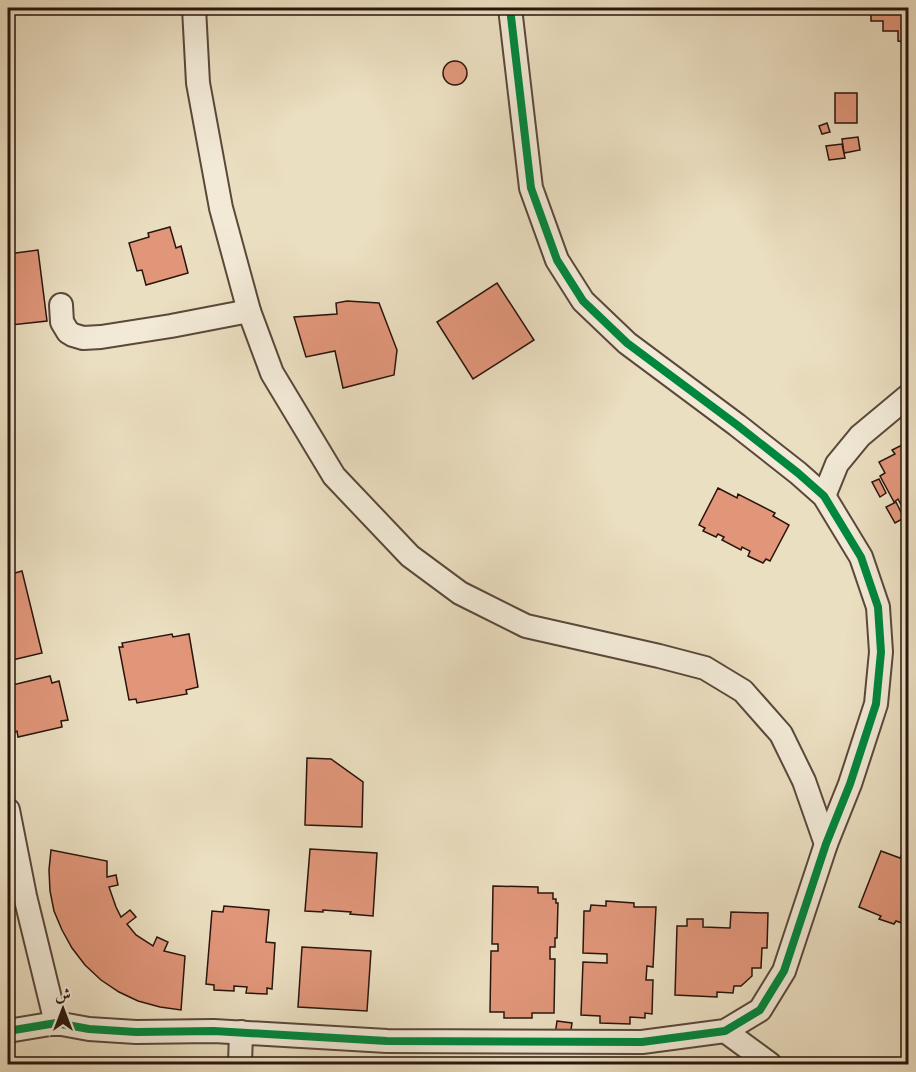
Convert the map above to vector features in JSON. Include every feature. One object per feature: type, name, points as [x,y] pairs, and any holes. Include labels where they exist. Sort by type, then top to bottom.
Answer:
[{"type":"street","points":[[194,8],[198,83],[220,208],[249,311],[272,373],[334,476],[410,556],[460,592],[526,626],[705,668],[744,691],[782,734],[804,781],[826,844]]},
{"type":"street","points":[[8,1031],[56,1023],[89,1029],[136,1032],[214,1031],[387,1041],[642,1042],[725,1031],[760,1010],[784,971],[876,704],[881,652],[878,606],[861,557],[824,496],[746,432],[627,343],[583,301],[557,260],[531,188],[510,8]]},
{"type":"street","points":[[60,305],[62,322],[68,332],[83,338],[171,326],[249,311]]},
{"type":"street","points":[[824,496],[837,464],[854,443],[909,396]]},
{"type":"street","points":[[8,810],[25,896],[56,1023]]},
{"type":"street","points":[[725,1031],[770,1065]]},
{"type":"street","points":[[240,1065],[241,1032]]},
{"type":"building","points":[[908,8],[908,42],[898,41],[898,31],[883,31],[883,21],[871,21],[871,9]]},
{"type":"building","points":[[455,61],[460,62],[466,68],[466,78],[460,84],[455,85],[450,84],[444,78],[443,73],[444,68],[450,62]]},
{"type":"building","points":[[835,93],[857,93],[857,123],[835,123]]},
{"type":"building","points":[[827,123],[830,132],[822,134],[819,126]]},
{"type":"building","points":[[858,137],[860,150],[844,153],[842,139]]},
{"type":"building","points":[[842,144],[845,158],[829,160],[826,146]]},
{"type":"building","points":[[170,227],[176,248],[181,246],[188,273],[146,285],[142,270],[137,271],[129,243],[149,237],[148,233]]},
{"type":"building","points":[[38,250],[47,321],[11,325],[8,297],[8,254]]},
{"type":"building","points":[[497,283],[534,340],[473,379],[437,322]]},
{"type":"building","points":[[347,301],[379,303],[397,350],[394,375],[343,388],[335,351],[306,357],[294,317],[337,314],[336,303]]},
{"type":"building","points":[[908,442],[908,512],[906,514],[898,499],[894,502],[880,476],[885,473],[879,462],[895,454],[892,450]]},
{"type":"building","points":[[879,479],[886,493],[880,497],[872,482]]},
{"type":"building","points":[[718,488],[737,498],[738,494],[775,513],[773,516],[789,525],[770,561],[766,559],[763,563],[748,556],[750,551],[742,547],[741,550],[722,540],[724,537],[718,534],[716,537],[703,531],[705,528],[699,525]]},
{"type":"building","points":[[896,502],[904,518],[895,523],[886,507]]},
{"type":"building","points":[[22,571],[42,653],[8,661],[8,575]]},
{"type":"building","points":[[172,634],[173,637],[189,634],[198,687],[186,690],[187,694],[137,703],[136,699],[129,700],[119,647],[123,647],[122,643]]},
{"type":"building","points":[[50,676],[52,683],[59,681],[68,720],[61,721],[62,727],[18,737],[17,731],[13,733],[8,710],[8,686]]},
{"type":"building","points":[[307,758],[331,759],[363,782],[362,827],[305,825]]},
{"type":"building","points":[[310,849],[377,853],[373,916],[350,914],[351,912],[305,911]]},
{"type":"building","points":[[51,850],[107,861],[107,877],[116,875],[118,885],[109,887],[121,917],[130,910],[136,917],[127,924],[136,935],[153,946],[157,937],[168,942],[164,951],[185,956],[181,1010],[138,1001],[101,980],[85,965],[72,948],[54,911],[50,891]]},
{"type":"building","points":[[881,851],[900,858],[903,852],[908,854],[907,925],[879,919],[881,916],[859,907]]},
{"type":"building","points":[[493,886],[538,887],[538,893],[553,893],[553,899],[556,899],[558,903],[557,938],[555,938],[555,947],[550,947],[550,959],[555,959],[554,1013],[532,1013],[532,1018],[504,1018],[504,1012],[490,1012],[491,951],[498,951],[498,944],[492,944]]},
{"type":"building","points":[[606,901],[634,903],[634,907],[656,907],[653,967],[647,966],[646,980],[653,980],[652,1014],[645,1013],[645,1018],[630,1017],[630,1024],[600,1023],[600,1016],[581,1015],[583,962],[607,963],[607,954],[583,953],[584,911],[590,911],[591,905],[606,906]]},
{"type":"building","points":[[224,906],[269,910],[266,942],[275,943],[272,989],[267,988],[267,994],[246,993],[247,987],[234,986],[234,991],[214,990],[214,985],[206,984],[212,911],[223,912]]},
{"type":"building","points":[[731,912],[768,913],[767,948],[762,948],[761,968],[752,968],[752,976],[741,986],[734,986],[733,993],[717,992],[717,997],[675,995],[677,926],[687,926],[687,919],[703,919],[703,927],[730,928]]},
{"type":"building","points":[[302,947],[371,951],[367,1011],[298,1007]]},
{"type":"building","points":[[557,1021],[572,1023],[570,1037],[555,1035]]},
{"type":"cycle path","points":[[8,1031],[56,1023],[89,1029],[136,1032],[214,1031],[387,1041],[642,1042],[725,1031],[760,1010],[784,971],[876,704],[881,652],[878,607],[861,557],[824,496],[737,425],[627,343],[583,301],[557,260],[531,188],[510,8]]}]
